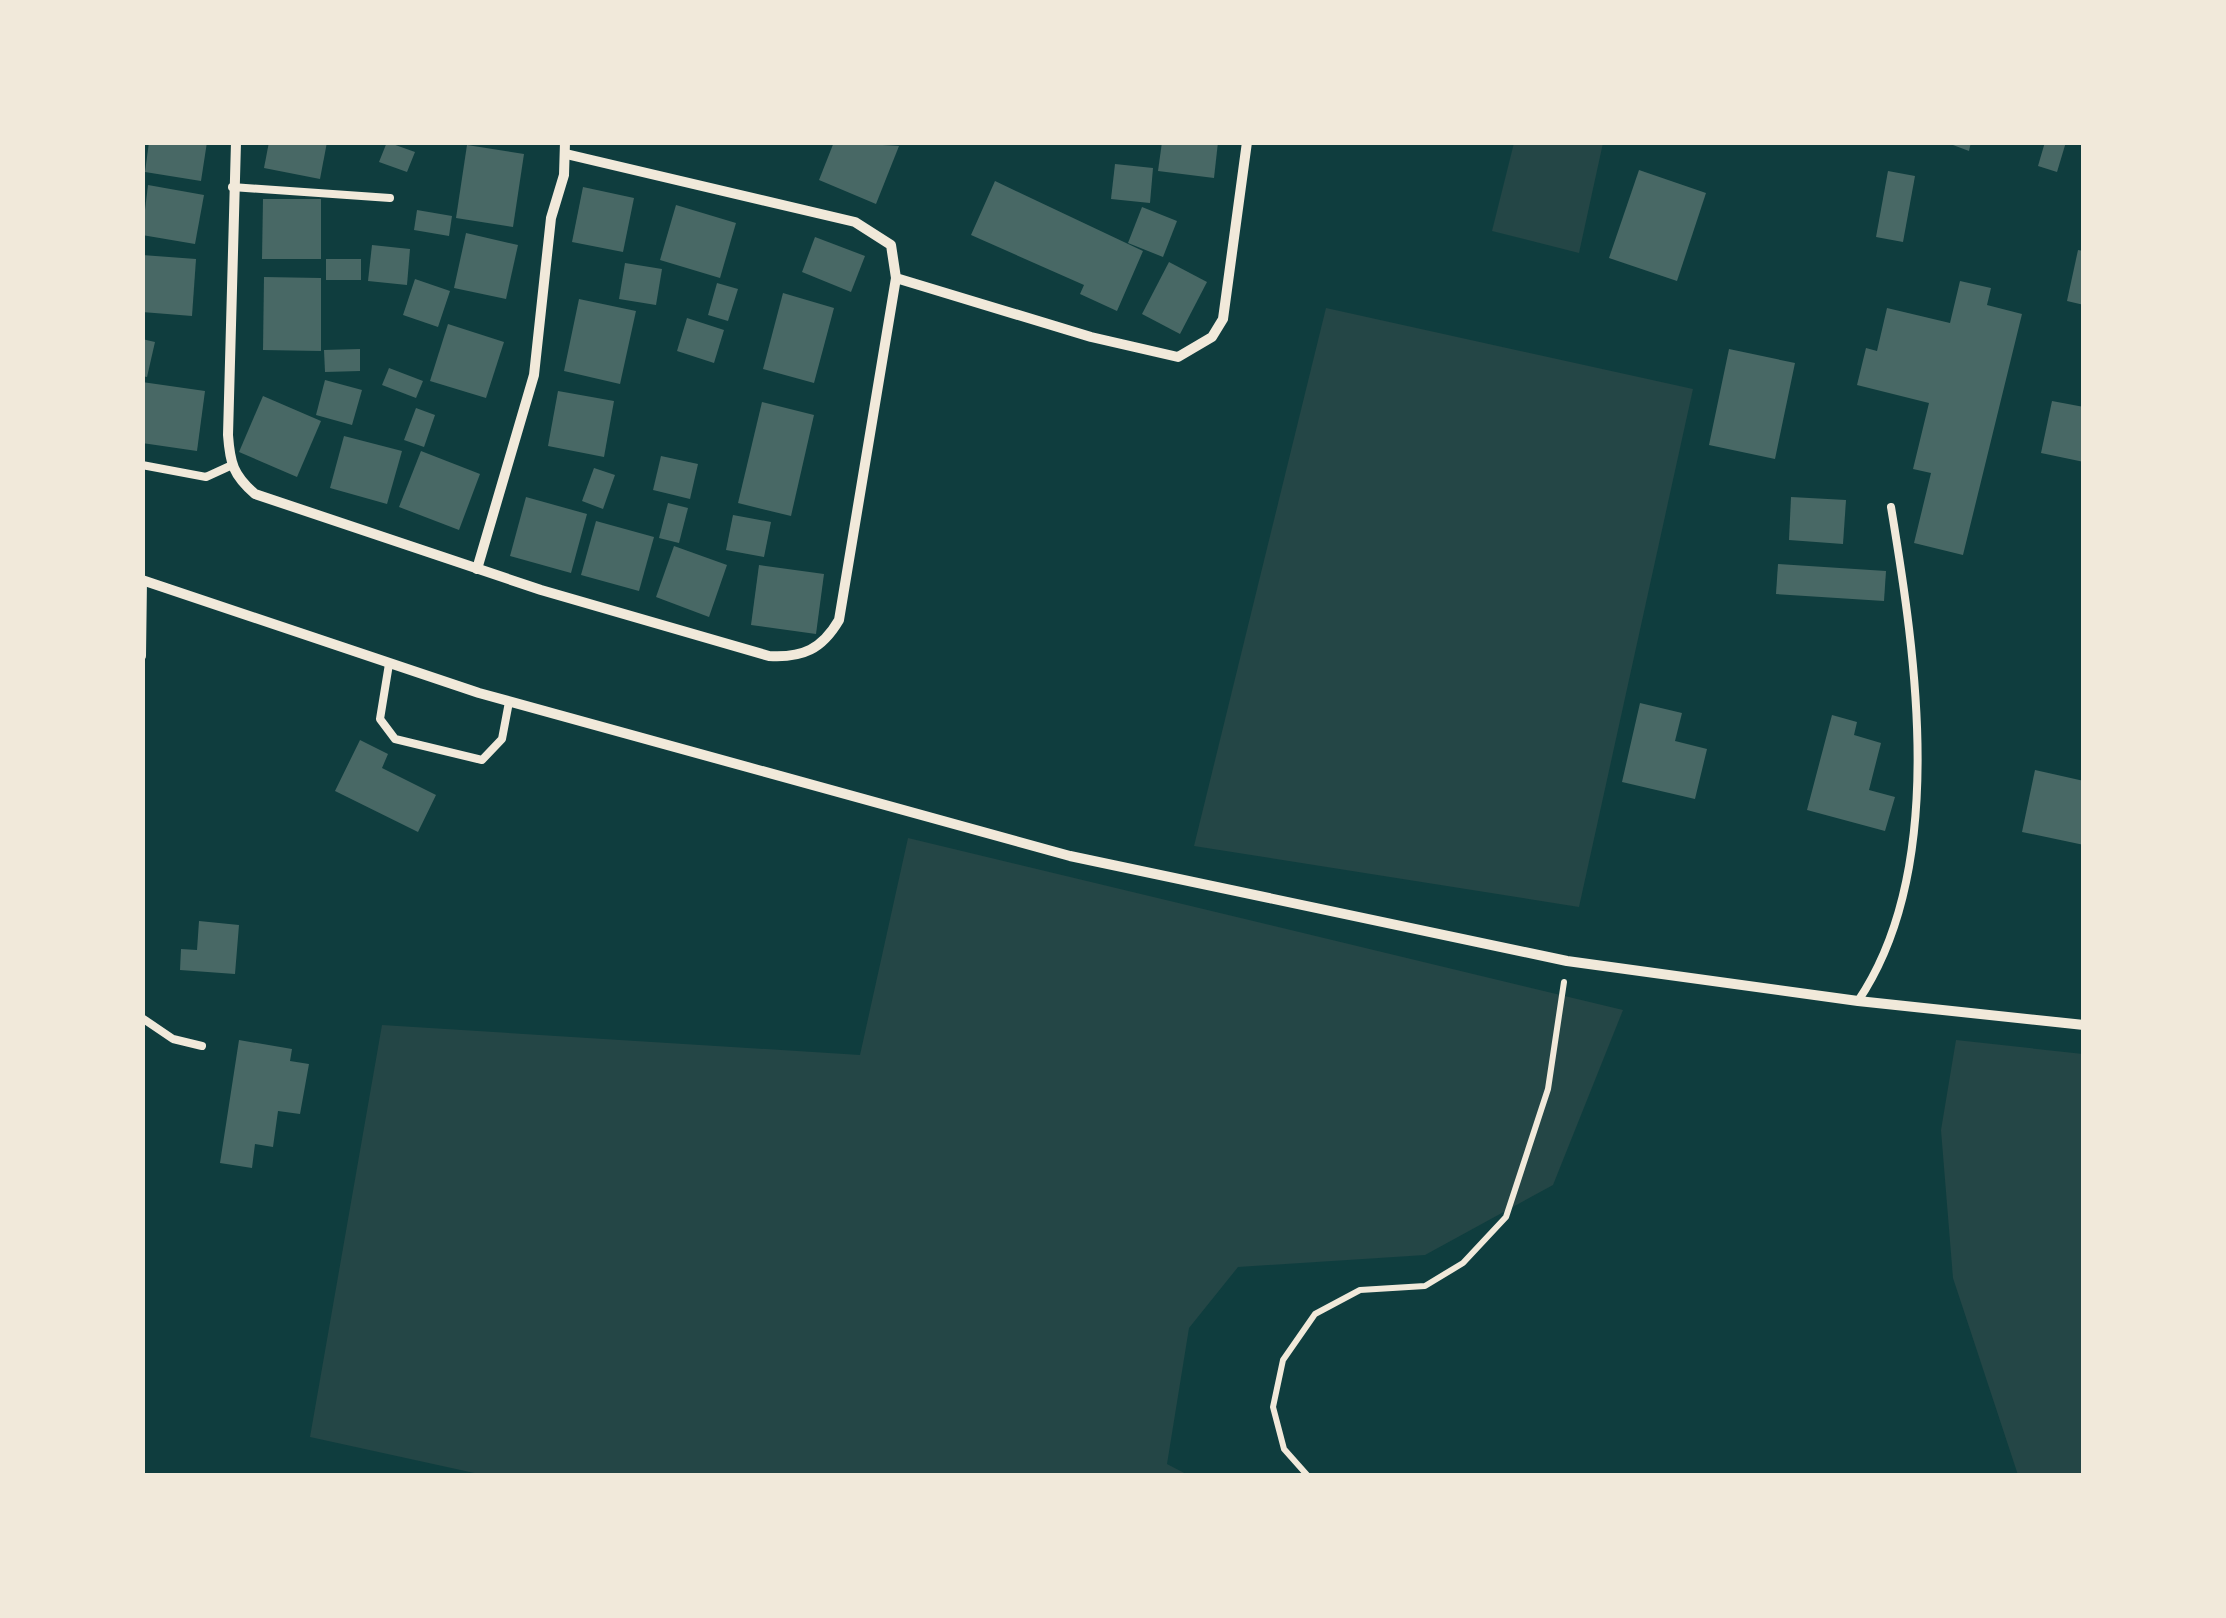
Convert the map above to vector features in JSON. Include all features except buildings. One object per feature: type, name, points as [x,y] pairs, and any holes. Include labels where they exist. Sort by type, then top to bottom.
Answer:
[{"type":"street","points":[[236,142],[232,187],[230,466],[255,494],[477,569],[769,656],[793,658],[827,640],[839,620],[896,278],[891,245],[855,222],[565,148],[551,218],[534,376],[477,569]]},
{"type":"street","points":[[896,278],[1090,337],[1178,357],[1197,349],[1223,319],[1248,142]]},
{"type":"street","points":[[143,580],[509,702],[1070,856],[1568,961],[1858,1001],[2084,1025]]},
{"type":"lane","points":[[232,187],[390,198]]},
{"type":"lane","points":[[142,465],[206,477],[230,466]]},
{"type":"lane","points":[[1858,1001],[1882,965],[1910,856],[1920,771],[1904,587],[1891,507]]},
{"type":"lane","points":[[142,656],[143,580]]},
{"type":"lane","points":[[390,664],[380,719],[395,739],[482,760],[502,738],[509,702]]},
{"type":"lane","points":[[142,1018],[173,1039],[202,1046]]},
{"type":"path","points":[[1308,1476],[1284,1450],[1274,1406],[1283,1360],[1314,1314],[1360,1290],[1425,1286],[1463,1263],[1506,1217],[1548,1089],[1568,961]]},
{"type":"shaded area","points":[[1514,143],[1603,143],[1579,253],[1492,231]]},
{"type":"shaded area","points":[[1326,308],[1693,389],[1579,907],[1194,846]]},
{"type":"shaded area","points":[[908,838],[1623,1010],[1553,1185],[1425,1255],[1238,1267],[1189,1328],[1167,1464],[1188,1475],[488,1476],[310,1437],[382,1025],[860,1055]]},
{"type":"shaded area","points":[[1956,1040],[2083,1054],[2083,1475],[2018,1475],[1953,1278],[1941,1130]]}]
